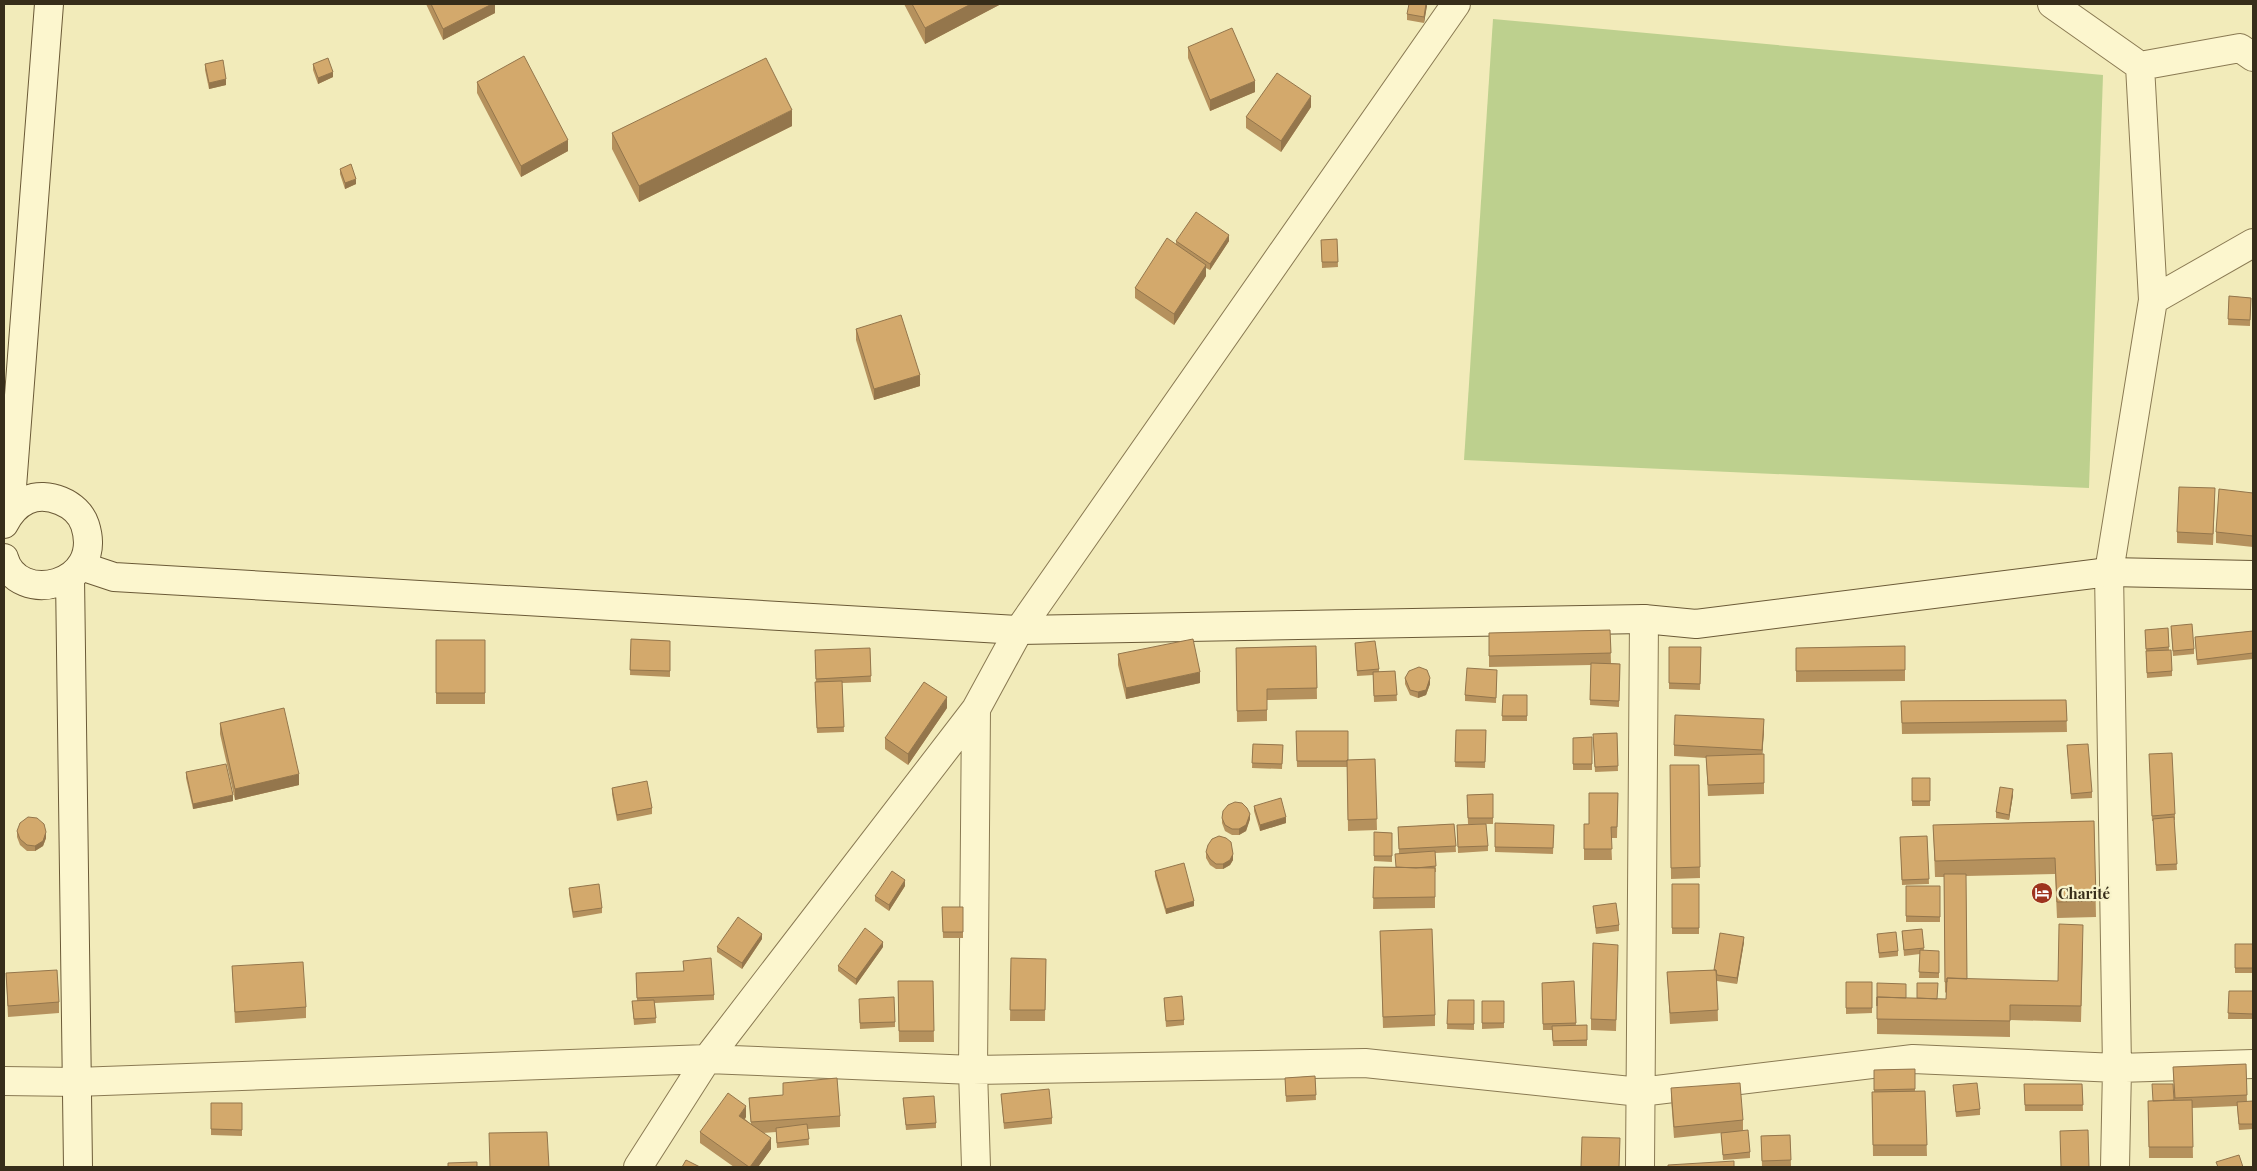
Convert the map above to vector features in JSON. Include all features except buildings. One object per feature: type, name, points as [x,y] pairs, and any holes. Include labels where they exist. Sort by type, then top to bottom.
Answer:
[{"type":"street","points":[[7,519],[49,4]]},
{"type":"street","points":[[638,1167],[707,1059],[976,708],[1019,630],[1456,4]]},
{"type":"street","points":[[2052,4],[2140,66],[2240,48],[2253,57]]},
{"type":"street","points":[[2115,1167],[2117,1068],[2109,572],[2153,300],[2140,66]]},
{"type":"street","points":[[2153,300],[2253,243]]},
{"type":"street","points":[[7,519],[28,500],[50,497],[71,506],[84,523],[88,545],[75,572],[76,1082],[78,1167]]},
{"type":"street","points":[[4,558],[17,577],[34,585],[53,585],[75,572],[114,577],[1019,630],[1644,619],[1696,624],[2109,572],[2253,575]]},
{"type":"street","points":[[1640,1167],[1644,619]]},
{"type":"street","points":[[976,708],[973,1070],[976,1167]]},
{"type":"street","points":[[4,1082],[76,1082],[707,1059],[973,1070],[1365,1063],[1640,1092],[1913,1059],[2117,1068],[2253,1064]]},
{"type":"green space","points":[[1493,19],[2103,75],[2089,488],[1464,460]]},
{"type":"place","name":"Charité","points":[[2042,893]]}]
